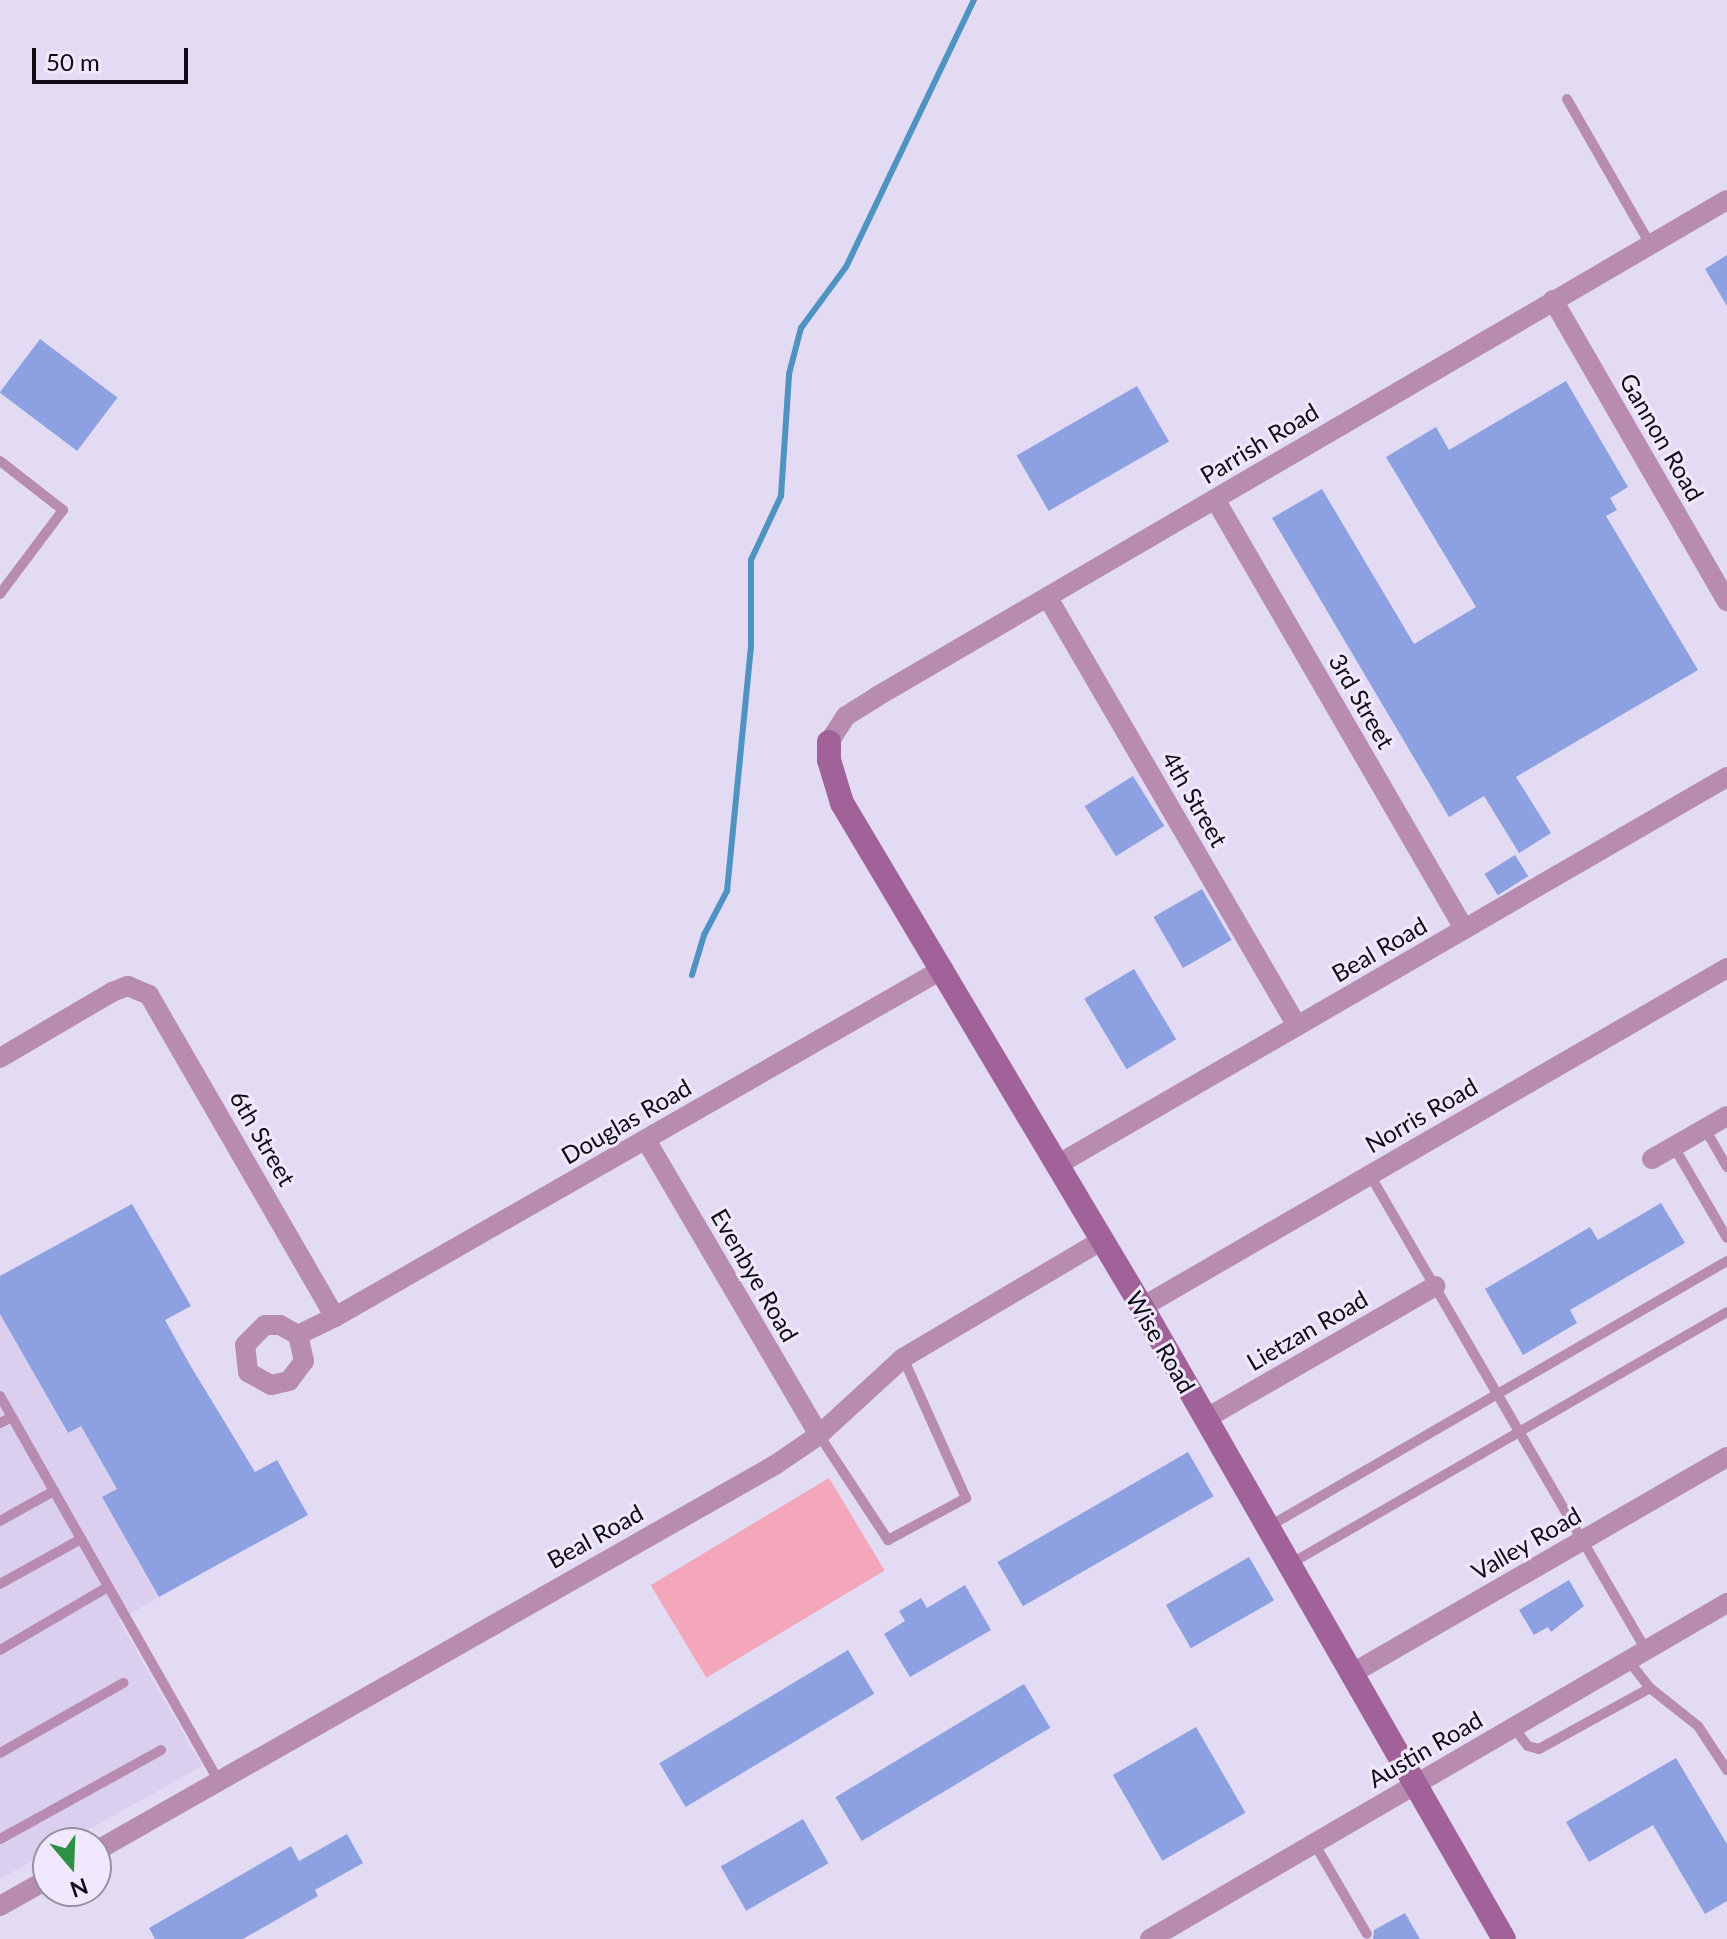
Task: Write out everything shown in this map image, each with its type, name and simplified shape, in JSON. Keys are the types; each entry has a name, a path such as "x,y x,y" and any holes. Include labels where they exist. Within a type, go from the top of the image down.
{"street":[{"name":"Parrish Road","path":"829,742 836,728 856,710 1727,200"},
{"name":"Gannon Road","path":"1553,300 1727,601"},
{"name":"3rd Street","path":"1215,499 1464,929"},
{"name":"4th Street","path":"1048,598 1297,1026"},
{"name":"Wise Road","path":"829,742 829,760 842,803 1142,1307 1504,1939"},
{"name":"Beal Road","path":"1057,1165 1727,777"},
{"name":"Norris Road","path":"1142,1307 1727,968"},
{"name":"Douglas Road","path":"298,1335 335,1317 943,969"},
{"name":"6th Street","path":"0,1058 112,992 128,986 141,989 157,1006 335,1317"},
{"path":"1652,1159 1727,1116"},
{"name":"Evenbye Road","path":"646,1140 819,1435"},
{"name":"Beal Road","path":"112,1842 775,1465 819,1435 903,1358 1101,1241"},
{"name":"Lietzan Road","path":"1205,1419 1435,1286"},
{"name":"Valley Road","path":"1351,1674 1727,1457"},
{"name":"Austin Road","path":"1150,1939 1727,1603"},
{"path":"0,1906 32,1888"}],"lane":[{"path":"1567,99 1650,244"},
{"path":"0,461 63,510 0,594"},
{"path":"1705,1129 1727,1167"},
{"path":"1674,1147 1727,1238"},
{"path":"1370,1175 1582,1540 1650,1688 1698,1726 1727,1770"},
{"path":"1268,1527 1727,1261"},
{"path":"1290,1564 1727,1312"},
{"path":"819,1435 888,1540 966,1498 903,1358"},
{"path":"0,1396 219,1781"},
{"path":"0,1423 12,1417"},
{"path":"0,1521 54,1491"},
{"path":"0,1584 81,1539"},
{"path":"0,1650 108,1587"},
{"path":"0,1753 123,1683"},
{"path":"1513,1727 1528,1746 1539,1749 1650,1688"},
{"path":"0,1839 161,1750"},
{"path":"1314,1843 1367,1934"}],"shaded area":[{"path":"0,1314 67,1433 81,1426 117,1489 102,1497 159,1597 119,1620 202,1766 93,1827 32,1827 32,1861 0,1879"},
{"path":"829,1478 885,1571 706,1678 651,1585"}],"building":[{"path":"1727,255 1727,306 1705,269"},
{"path":"40,339 117,397 77,451 0,393"},
{"path":"1566,381 1628,487 1610,498 1617,510 1606,516 1698,670 1516,777 1551,833 1519,853 1484,796 1449,817 1272,518 1322,489 1414,644 1476,607 1386,457 1436,427 1449,450"},
{"path":"1137,386 1169,441 1049,511 1017,456"},
{"path":"1133,776 1164,826 1116,856 1085,806"},
{"path":"1515,855 1528,876 1498,895 1484,874"},
{"path":"1202,889 1232,940 1183,968 1154,917"},
{"path":"1134,969 1176,1039 1127,1069 1084,999"},
{"path":"1661,1203 1685,1243 1570,1310 1577,1323 1523,1355 1485,1289 1590,1227 1598,1240"},
{"path":"132,1204 191,1306 165,1320 190,1365 255,1472 277,1460 308,1515 159,1597 102,1497 117,1489 81,1426 68,1433 0,1314 0,1276"},
{"path":"1188,1452 1214,1496 1023,1606 997,1562"},
{"path":"1249,1557 1274,1600 1191,1648 1166,1605"},
{"path":"1569,1580 1584,1606 1551,1632 1548,1627 1534,1635 1519,1610"},
{"path":"965,1585 991,1630 910,1677 884,1634 905,1621 899,1611 921,1598 927,1608"},
{"path":"848,1650 874,1694 686,1807 659,1763"},
{"path":"1024,1684 1050,1728 862,1841 835,1797"},
{"path":"1196,1727 1246,1813 1162,1861 1113,1775"},
{"path":"1676,1758 1727,1844 1727,1901 1705,1914 1653,1825 1589,1862 1566,1822"},
{"path":"803,1819 828,1863 746,1911 721,1866"},
{"path":"347,1834 363,1863 315,1890 318,1896 243,1939 155,1939 149,1928 291,1846 299,1861"},
{"path":"1405,1913 1420,1939 1373,1939 1374,1930"}],"waterway":[{"path":"692,975 704,935 727,891 751,646 751,560 781,496 789,374 801,328 846,267 974,0"}]}
